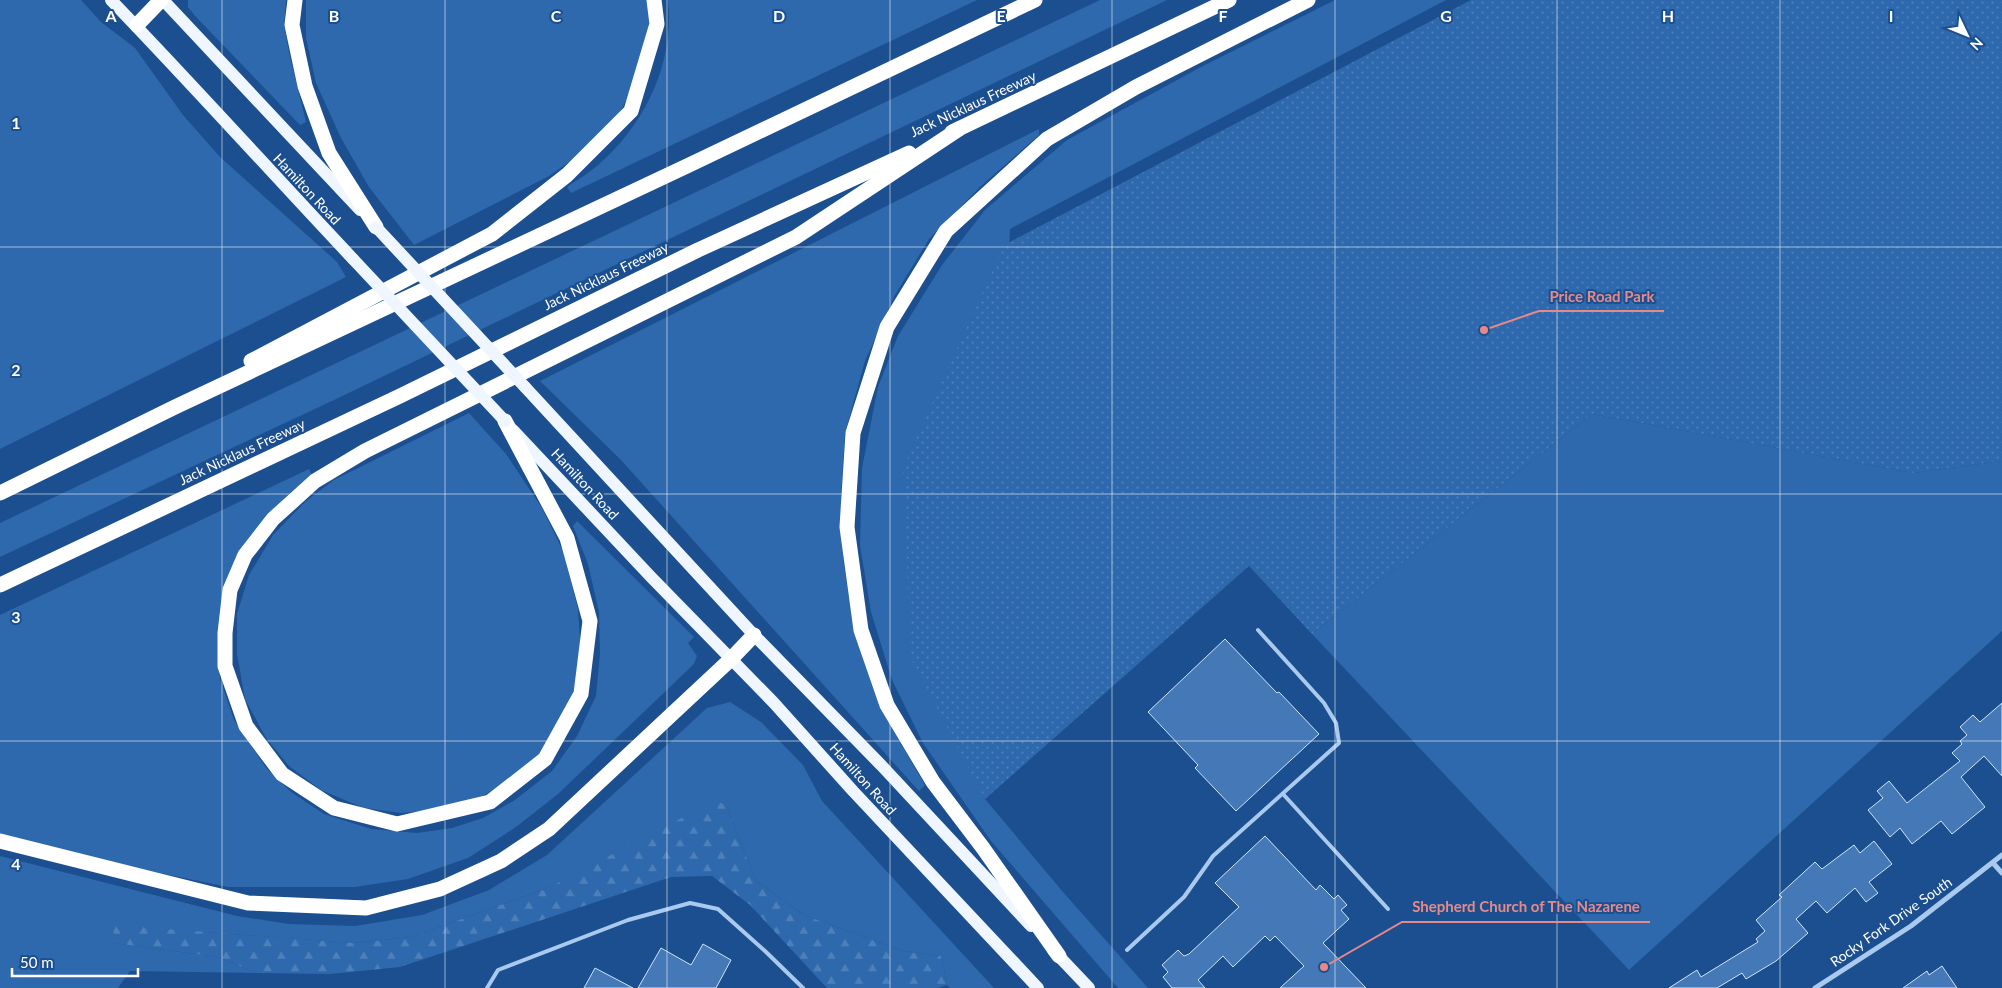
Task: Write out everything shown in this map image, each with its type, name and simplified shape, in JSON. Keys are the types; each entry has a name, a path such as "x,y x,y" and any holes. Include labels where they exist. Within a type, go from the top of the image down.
{"highway":[{"path":"137,25 162,0"},
{"path":"295,0 292,25 305,86 330,153 376,227"},
{"path":"25,481 492,234 567,175 631,111 657,24 654,0"},
{"path":"0,493 175,407 678,171 1035,0"},
{"name":"Jack Nicklaus Freeway","path":"0,585 400,396 698,250 959,129 1229,0"},
{"path":"1059,956 983,848 933,782 887,705 861,630 847,527 853,433 887,327 946,230 1047,139 1136,86 1308,0"},
{"path":"504,421 567,538 570,547 590,621 581,694 546,759 490,802 397,824 334,808 282,774 246,726 225,666 224,634 230,590 244,554 273,519 315,481 365,451 796,237 959,129"},
{"path":"0,841 248,903 366,908 440,889 501,861 549,829 731,659 754,635"}],"main road":[{"name":"Hamilton Road","path":"111,0 137,25 504,421 774,703 859,798 1038,988"},
{"name":"Hamilton Road","path":"162,0 376,227 754,635 881,765 1089,988"}],"street":[{"name":"Rocky Fork Drive South","path":"1815,988 1911,926 2002,855"},
{"path":"1993,863 2002,873"}],"lane":[{"path":"1127,950 1184,897 1213,856 1339,742 1336,723 1324,703 1258,630"},
{"path":"1283,794 1388,909"},
{"path":"487,988 498,970 628,920 690,903 718,909 803,988"}],"green space":[{"path":"0,0 81,0 101,22 135,48 183,115 220,157 337,262 346,277 0,449"},
{"path":"188,0 286,0 284,26 306,122 300,125 196,17 188,7"},
{"path":"306,0 648,0 650,15 647,43 636,81 619,114 575,158 549,176 414,245 369,187 341,138 316,83 306,38"},
{"path":"668,0 977,0 571,193 567,187 587,174 615,149 643,112 661,69 667,46"},
{"path":"1100,0 1167,0 334,400 0,557 0,523"},
{"path":"1335,0 1446,0 1010,229 985,799 1063,892 1148,988 1118,988 991,841 923,743 892,680 871,612 860,545 862,468 878,387 898,336 942,265 985,210 1067,140 1201,67"},
{"path":"1471,0 2002,0 2002,461 1913,473 1592,414 1312,634 1249,566 985,799 911,659 903,468 1004,245"},
{"path":"1039,129 1039,135 980,187 929,239 895,295 865,361 845,433 841,495 843,558 853,625 894,732 925,785 919,791 621,460 540,381"},
{"path":"469,413 506,454 542,508 563,551 578,609 581,656 574,695 539,755 515,776 485,795 445,809 401,813 364,808 321,790 289,766 266,738 245,699 237,654 237,614 249,575 273,535 306,501 334,480"},
{"path":"1592,414 1913,473 2002,461 2002,631 1629,970 1312,634"},
{"path":"309,469 312,475 271,511 248,539 218,649 220,679 234,720 266,768 291,792 324,814 371,829 417,833 452,828 483,818 515,800 552,771 577,736 596,696 600,654 599,612 588,564 573,526 577,521 694,637 688,643 697,656 694,664 558,794 516,827 468,858 408,879 355,887 228,887 150,871 0,834 0,615"},
{"path":"730,702 761,722 803,765 822,801 994,988 950,988 947,985 941,956 903,951 804,915 756,881 726,806 550,887 412,937 354,943 204,932 114,943 218,957 256,973 130,971 118,988 0,988 0,856 237,916 289,924 355,926 422,915 489,890 547,855 707,708"},
{"path":"716,800 726,806 756,881 804,915 903,951 941,956 947,985 938,988 827,988 750,905 712,876 671,877 400,967 330,974 256,973 218,957 113,943 114,925 354,943 412,937 550,887"}],"building":[{"path":"1225,639 1319,734 1236,811 1195,768 1198,765 1148,712"},
{"path":"2002,703 2002,776 1984,756 1961,777 1985,807 1952,834 1941,821 1912,844 1900,828 1890,837 1868,810 1883,798 1877,791 1889,781 1907,803 1960,761 1952,753 1962,744 1960,741 1967,735 1960,727 1973,715 1980,722"},
{"path":"1265,836 1316,890 1320,885 1334,899 1338,895 1347,905 1341,910 1349,919 1323,943 1366,988 1280,988 1304,966 1275,936 1270,941 1265,936 1233,967 1223,956 1198,980 1205,988 1172,988 1163,977 1168,972 1162,965 1178,950 1184,956 1189,954 1239,907 1215,883"},
{"path":"1874,841 1892,864 1869,882 1878,893 1866,902 1855,888 1827,913 1816,901 1796,919 1808,933 1776,961 1746,979 1742,973 1717,988 1669,988 1697,970 1701,977 1758,942 1756,939 1765,931 1756,920 1782,897 1779,895 1815,862 1822,869 1854,845 1860,853"},
{"path":"703,944 731,960 716,988 638,988 661,948 691,965"},
{"path":"1942,966 1957,988 1903,988 1927,971 1929,975"},
{"path":"595,968 633,988 584,988"}],"place":[{"name":"Price Road Park","path":"1484,330"},
{"name":"Shepherd Church of The Nazarene","path":"1324,967"}]}
